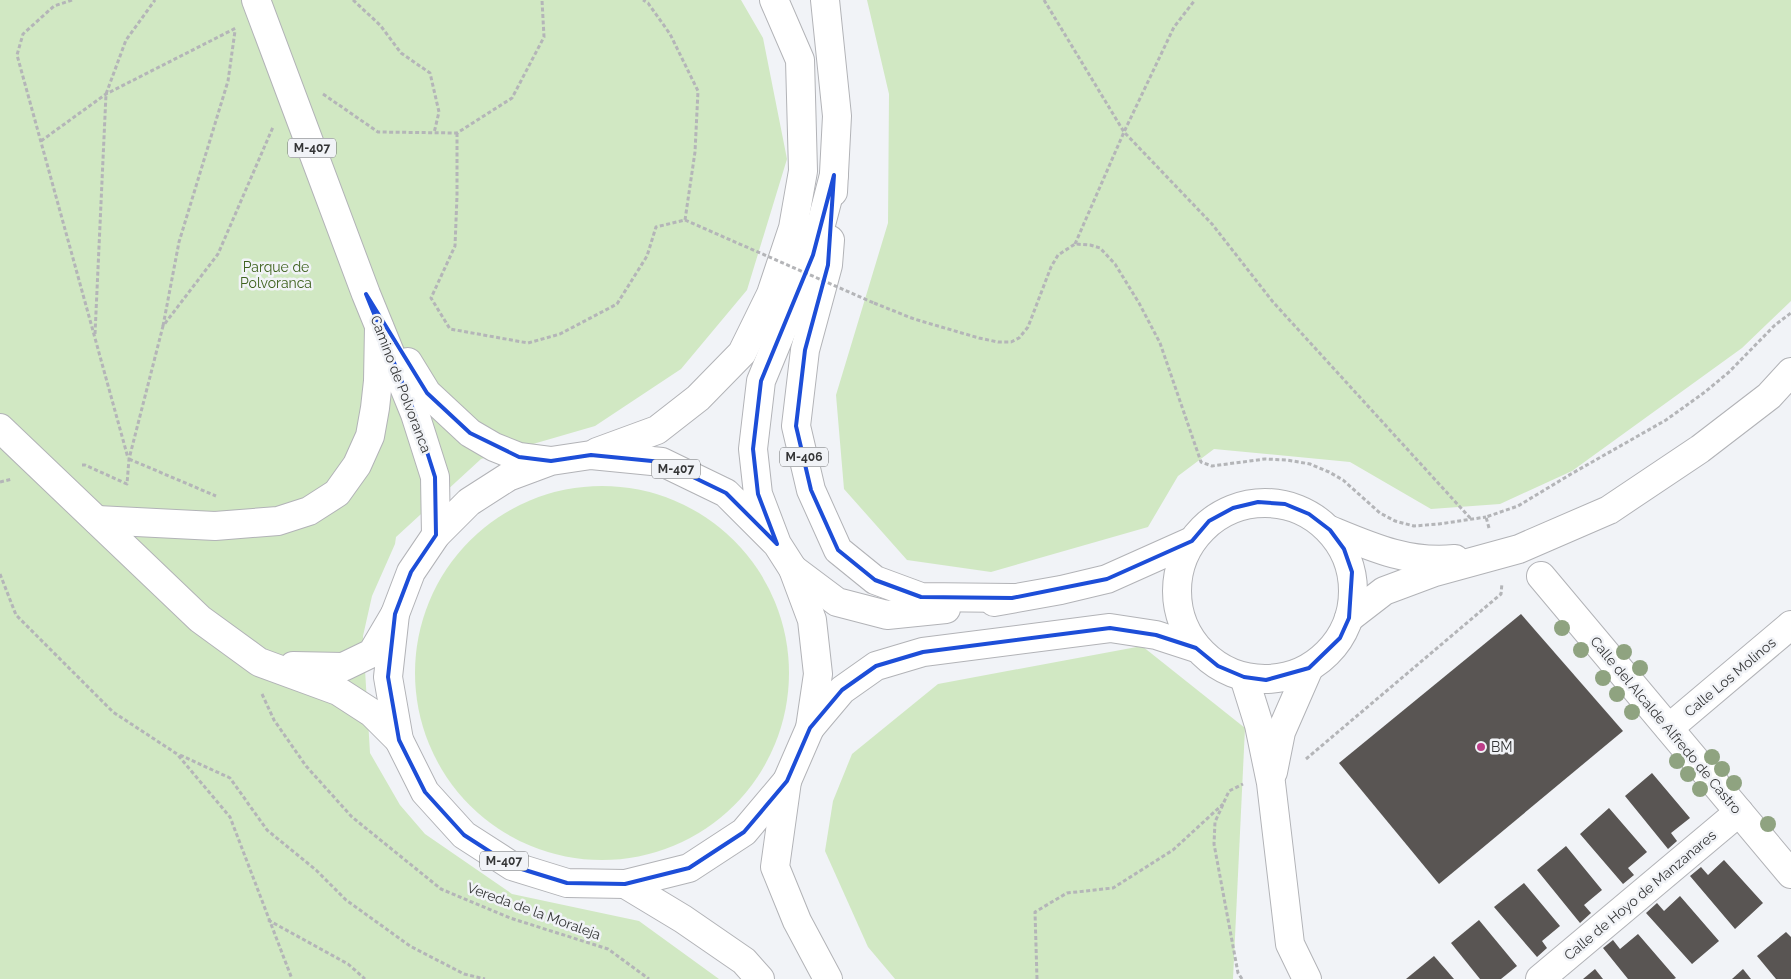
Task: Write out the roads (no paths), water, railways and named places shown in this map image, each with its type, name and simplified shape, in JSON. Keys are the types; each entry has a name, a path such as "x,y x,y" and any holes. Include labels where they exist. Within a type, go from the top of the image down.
{"main road":[{"path":"591,455 657,430 698,398 742,352 771,294 793,228 803,171 800,60 774,0"},
{"name":"M-406","path":"825,0 837,116 828,265 806,350 796,426 811,490 838,550 875,580 922,597 1012,598"},
{"name":"Camino de Polvoranca","path":"256,1 366,294 415,414 435,477 436,535"},
{"name":"M-406","path":"777,544 758,494 753,449 761,381 813,255 834,175"},
{"name":"Camino de Polvoranca","path":"366,294 427,393 448,414 470,433 494,447 520,457 551,461"},
{"path":"97,520 215,526 278,521 309,511 337,493 357,465 370,436 377,390 379,327"},
{"path":"1349,618 1384,591 1435,572 1519,549 1609,510 1700,450 1769,396 1791,372"},
{"path":"0,428 200,619 255,659 338,691 372,713 399,740"},
{"name":"M-407","path":"787,781 744,832 689,868 625,884 567,883 512,866 464,835 424,792 399,740 388,678 395,614 411,572 436,535 469,502 508,477 551,461 591,455 662,462 726,493 777,544 793,569 812,620 818,674 810,728 787,781 775,867 798,921 828,979"},
{"path":"1196,648 1182,623 1176,595 1179,566 1192,541 1209,521 1233,508 1258,502 1285,504 1309,514 1330,530 1384,552 1436,561 1496,555"},
{"path":"810,728 842,690 876,666 922,652 1110,628 1156,635 1196,648 1218,666 1244,677 1266,680 1288,676 1309,668 1326,655 1340,638 1349,618 1354,595 1352,572 1344,550 1330,530"},
{"path":"793,569 837,602 887,615 960,608 1060,590 1107,579 1192,541"},
{"name":"Calle del Alcalde Alfredo de Castro","path":"1541,576 1791,874"},
{"path":"255,659 294,666 343,668 372,653 395,614"},
{"name":"Calle Los Molinos","path":"1669,728 1791,625"},
{"path":"1271,783 1281,732 1309,668"},
{"path":"1244,677 1258,725 1271,783 1290,944 1307,979"},
{"name":"Calle de Hoyo de Manzanares","path":"1540,979 1739,812"},
{"path":"625,884 683,919 744,961 760,979"}],"place":[{"name":"BM","path":"1481,747"}],"park label":[{"name":"Parque de Polvoranca","path":"276,276"}]}
